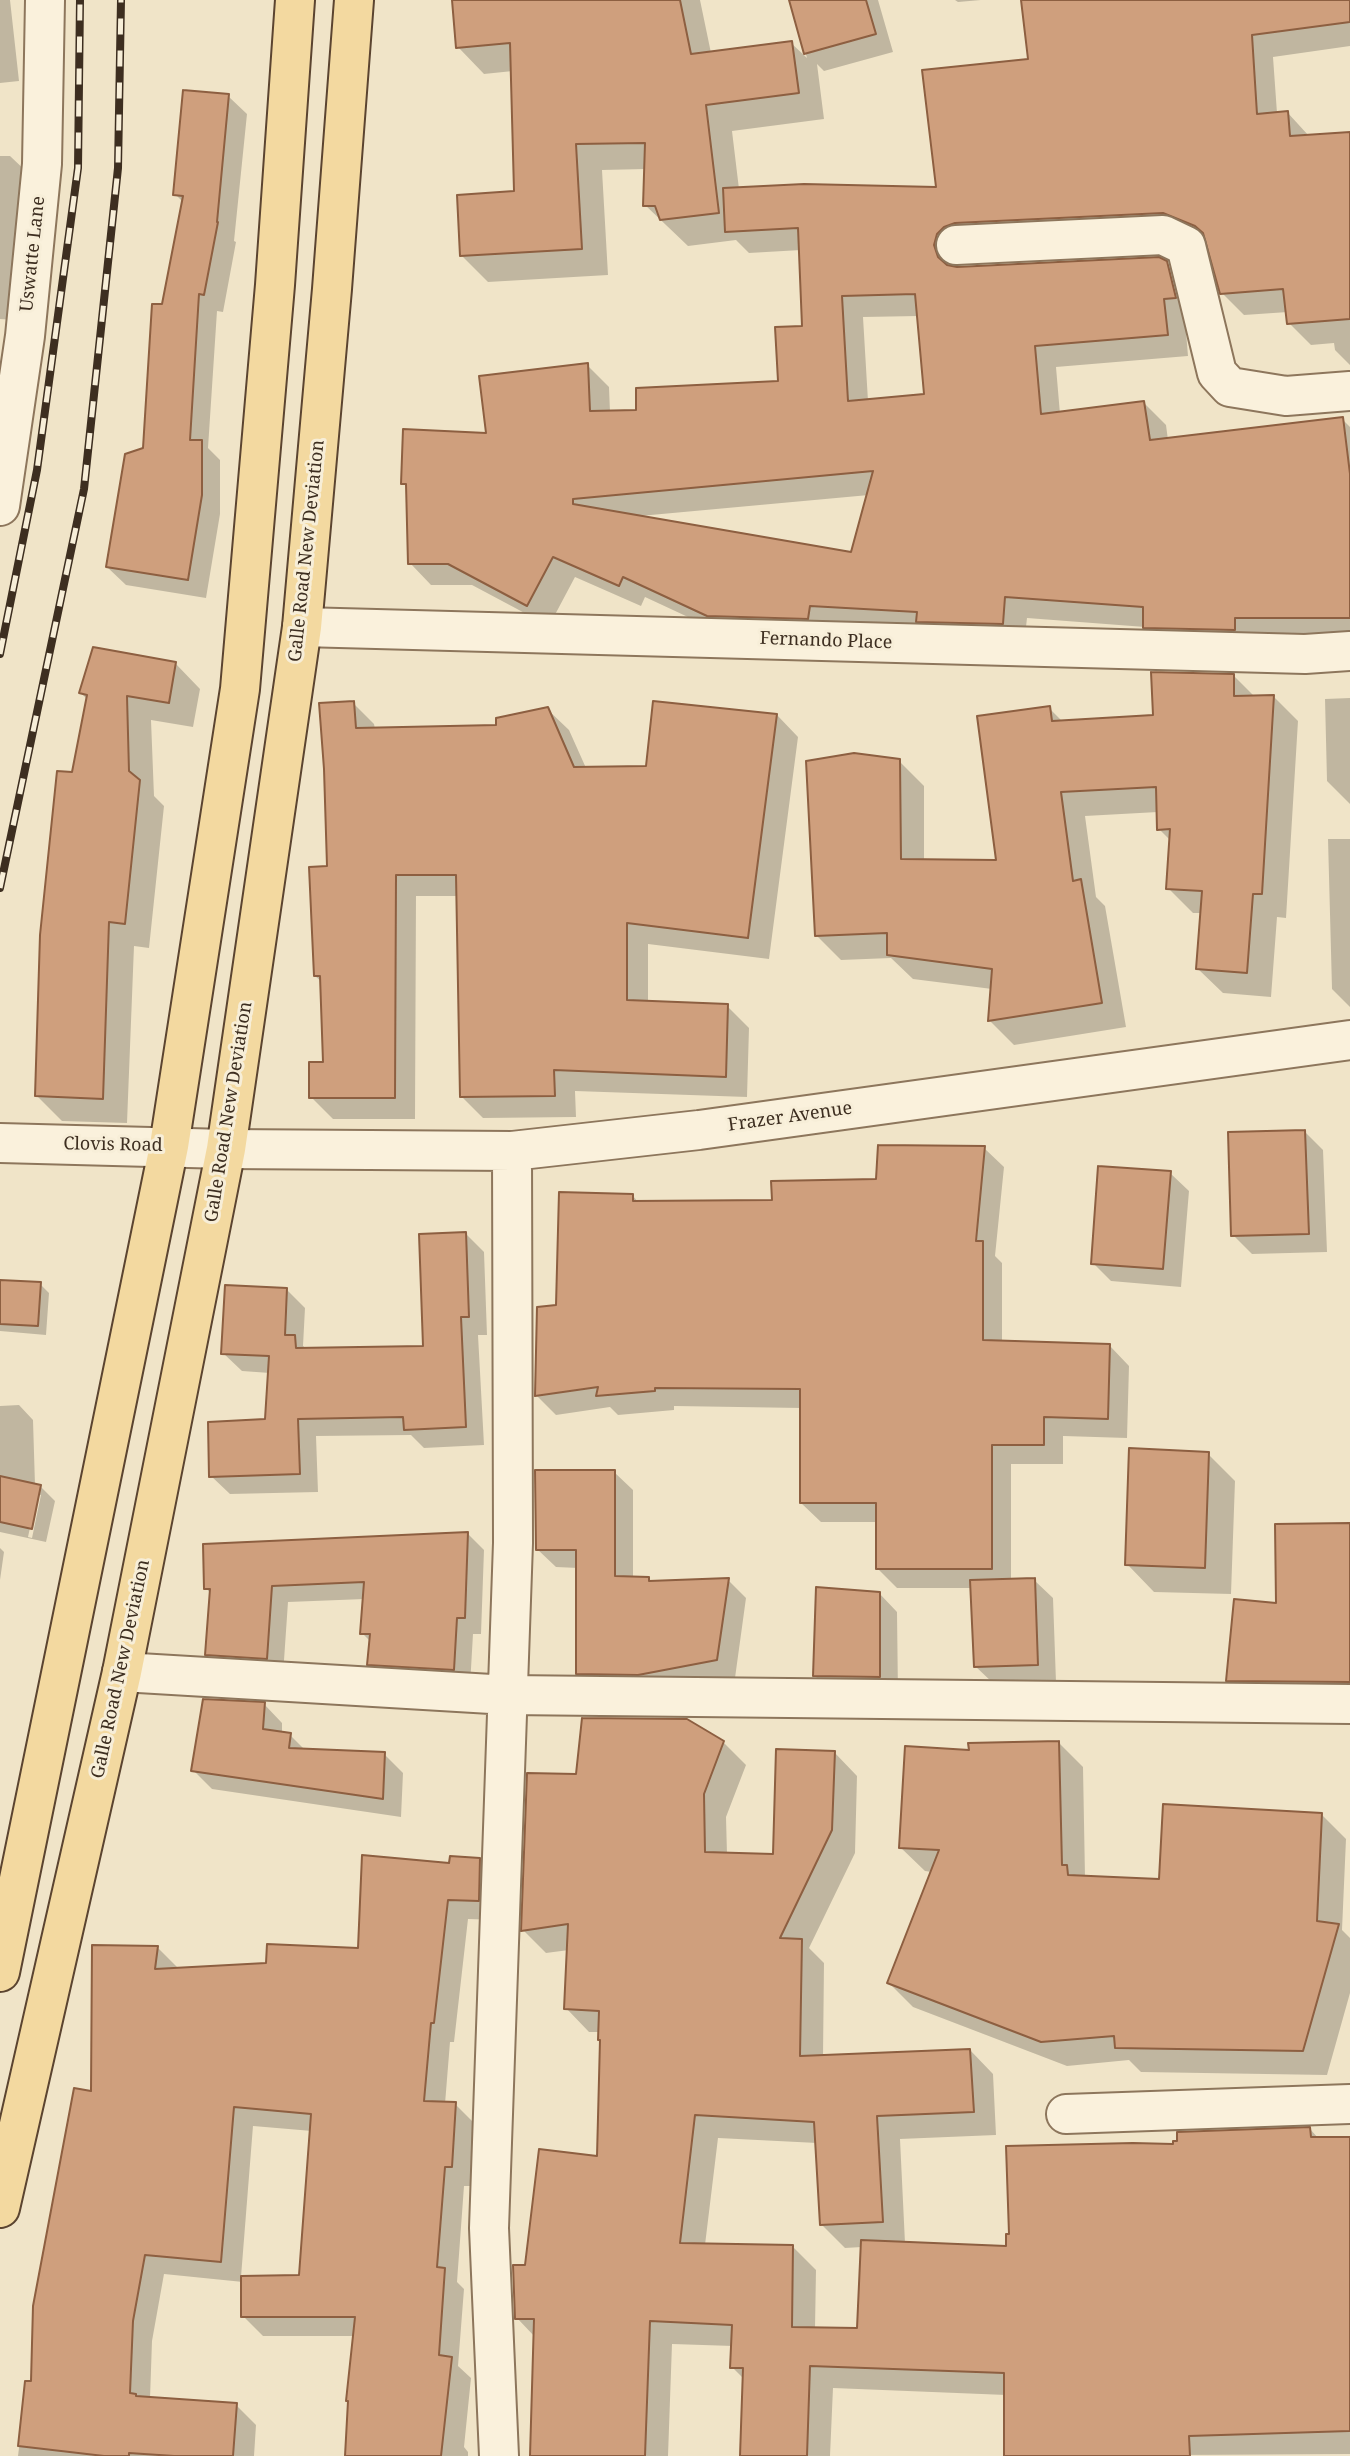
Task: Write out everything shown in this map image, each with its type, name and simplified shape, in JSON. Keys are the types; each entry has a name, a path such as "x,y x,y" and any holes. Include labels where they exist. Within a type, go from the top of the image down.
{"main road":[{"path":"0,1972 169,1146 240,689 275,285 295,0"},
{"name":"Galle Road New Deviation","path":"0,2208 122,1672 226,1149 302,627 354,0"}],"street":[{"name":"Uswatte Lane","path":"0,506 12,337 42,164 45,0"},
{"path":"956,245 1163,235 1186,246 1217,373 1230,387 1286,396 1350,391"},
{"name":"Fernando Place","path":"302,627 1305,654 1350,651"},
{"name":"Frazer Avenue","path":"226,1149 512,1151 699,1130 1350,1040"},
{"name":"Clovis Road","path":"0,1143 226,1149"},
{"path":"499,2456 489,2228 513,1543 512,1151"},
{"path":"122,1672 508,1695 1350,1704"},
{"path":"1066,2114 1350,2104"}],"building":[{"path":"452,0 680,0 691,54 792,41 799,93 706,105 719,213 660,220 655,206 643,206 645,143 576,144 582,249 460,256 457,195 514,191 510,43 456,48"},
{"path":"789,0 866,0 876,34 804,54"},
{"path":"1021,0 1350,0 1350,22 1252,35 1257,114 1288,111 1290,136 1350,132 1350,319 1287,324 1283,289 1220,294 1203,233 1195,226 1163,213 955,223 944,227 937,234 934,245 938,257 947,265 957,267 1159,257 1167,261 1176,298 1164,299 1168,335 1035,346 1041,414 1144,401 1150,440 1343,417 1350,474 1350,618 1235,618 1235,630 1143,628 1143,607 1005,597 1003,624 916,622 917,612 810,606 808,619 707,616 623,577 619,586 553,557 527,606 448,564 408,564 406,484 401,484 403,429 486,433 479,376 588,363 590,411 636,410 636,388 778,381 775,327 802,326 798,228 725,232 723,188 804,184 936,187 922,70 1028,59","holes":["915,294 924,394 848,401 842,296","873,471 851,552 573,504 573,499"]},
{"path":"183,90 229,94 218,222 204,295 199,294 190,440 202,440 202,495 188,580 106,567 125,454 143,448 152,304 162,304 183,196 173,195"},
{"path":"93,647 176,662 169,703 127,696 129,771 140,780 125,924 109,922 103,1099 35,1096 40,935 57,771 72,772 87,695 79,693"},
{"path":"1151,672 1234,674 1234,696 1274,695 1262,894 1253,894 1247,973 1196,969 1202,891 1166,889 1170,829 1157,830 1156,787 1061,792 1073,881 1081,879 1102,1003 988,1021 992,969 887,955 887,933 815,936 806,761 854,753 900,759 901,859 996,860 977,716 1050,706 1052,721 1153,715"},
{"path":"354,701 356,728 496,725 496,718 548,707 574,767 646,766 653,701 777,714 748,938 627,923 627,1000 728,1004 726,1077 554,1070 555,1096 460,1097 456,875 396,875 395,1098 309,1098 309,1062 323,1062 320,976 314,976 309,867 327,866 319,703"},
{"path":"1305,1130 1309,1234 1231,1236 1228,1132"},
{"path":"878,1145 985,1146 976,1241 983,1241 983,1340 1110,1344 1108,1419 1044,1417 1044,1445 992,1445 992,1569 876,1569 876,1503 800,1503 800,1389 655,1388 655,1391 596,1396 598,1387 535,1396 537,1307 556,1305 559,1192 633,1194 633,1201 772,1200 771,1181 876,1179"},
{"path":"1098,1166 1171,1171 1163,1269 1091,1264"},
{"path":"466,1232 469,1317 461,1317 466,1427 404,1430 403,1417 298,1419 300,1474 209,1477 208,1422 265,1419 269,1356 221,1354 225,1285 287,1288 285,1335 295,1335 296,1348 423,1346 419,1234"},
{"path":"0,1280 41,1282 38,1326 0,1324"},
{"path":"1129,1448 1209,1452 1205,1568 1125,1565"},
{"path":"535,1470 615,1470 615,1576 649,1577 649,1581 729,1578 717,1660 638,1675 576,1674 576,1550 536,1550"},
{"path":"0,1476 41,1485 32,1529 0,1522"},
{"path":"1350,1523 1350,1682 1226,1681 1234,1599 1276,1603 1275,1524"},
{"path":"468,1532 465,1618 457,1618 454,1670 367,1665 370,1634 360,1634 364,1582 272,1586 267,1659 205,1655 210,1589 204,1589 203,1544"},
{"path":"1035,1578 1038,1665 974,1667 970,1580"},
{"path":"816,1587 880,1592 880,1677 813,1676"},
{"path":"203,1699 265,1702 263,1729 291,1733 289,1748 385,1752 383,1799 191,1771"},
{"path":"582,1718 687,1719 724,1741 704,1794 705,1852 773,1854 776,1749 835,1751 832,1830 780,1938 802,1939 800,2056 970,2049 974,2112 877,2116 883,2222 820,2225 814,2122 695,2115 680,2243 793,2245 792,2327 857,2328 861,2240 1006,2246 1006,2234 1009,2234 1006,2146 1173,2144 1173,2141 1177,2141 1177,2132 1310,2127 1311,2137 1350,2137 1350,2431 1189,2436 1190,2456 1004,2456 1004,2373 810,2366 807,2456 740,2456 743,2368 730,2368 732,2325 650,2321 645,2456 530,2456 534,2319 515,2319 513,2265 525,2265 539,2149 597,2156 600,2040 599,2011 564,2009 568,1924 521,1931 527,1773 576,1774"},
{"path":"1059,1741 1062,1865 1067,1865 1068,1875 1159,1879 1163,1804 1322,1813 1317,1921 1339,1924 1303,2051 1115,2048 1114,2036 1041,2042 887,1983 939,1850 899,1848 905,1746 969,1750 968,1743"},
{"path":"362,1855 449,1863 450,1856 480,1858 479,1901 448,1900 434,2023 431,2023 424,2101 456,2102 452,2167 445,2167 437,2267 445,2268 439,2355 452,2357 441,2456 345,2456 346,2401 355,2317 241,2317 241,2276 299,2275 311,2114 234,2107 221,2262 145,2255 133,2321 130,2393 136,2396 237,2403 233,2456 129,2453 129,2456 104,2456 18,2446 25,2381 31,2381 33,2306 74,2088 91,2091 92,1945 158,1946 155,1969 266,1963 267,1944 358,1948"}],"railway":[{"path":"0,654 37,470 78,168 80,0"},
{"path":"0,888 84,489 118,168 121,0"}]}
